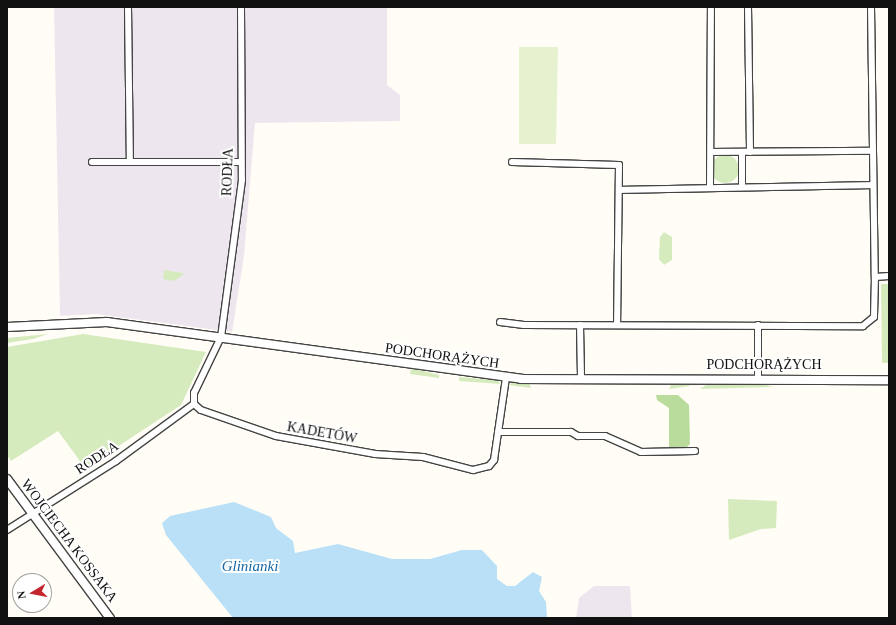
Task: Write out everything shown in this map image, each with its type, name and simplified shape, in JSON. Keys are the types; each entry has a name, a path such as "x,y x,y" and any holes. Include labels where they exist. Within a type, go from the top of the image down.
{"street":[{"path":"128,7 130,162"},
{"name":"RODŁA","path":"221,336 241,162 241,7"},
{"path":"710,187 712,7"},
{"path":"748,7 750,152"},
{"path":"500,322 580,325 866,325 874,317 875,277 871,7"},
{"path":"711,152 873,151"},
{"path":"742,152 742,187"},
{"path":"92,162 241,162"},
{"path":"512,162 619,165 617,324"},
{"path":"619,190 710,187 873,185"},
{"path":"875,277 889,276"},
{"name":"PODCHORĄŻYCH","path":"7,327 96,321 221,336 506,378 877,378 889,376"},
{"path":"580,325 581,379"},
{"path":"758,325 758,378"},
{"path":"194,404 194,393 221,336"},
{"name":"KADETÓW","path":"194,404 201,410 276,436 375,454 423,457 467,470 492,463 506,378"},
{"name":"PODCHORĄŻYCH","path":"877,378 889,380"},
{"name":"RODŁA","path":"7,530 116,461 194,404"},
{"path":"498,432 571,432 578,436 605,436 641,452 695,451"},
{"name":"WOJCIECHA KOSSAKA","path":"7,480 110,618"}],"shaded area":[{"path":"54,7 387,7 387,85 400,95 400,121 255,123 244,256 232,332 96,314 60,316"},
{"path":"594,586 630,586 632,618 576,618 579,598"}],"green space":[{"path":"519,47 558,47 556,144 519,144"},
{"path":"725,155 735,159 739,169 735,179 725,183 715,179 711,169 715,159"},
{"path":"664,232 672,237 672,260 664,265 659,259 660,237"},
{"path":"164,270 183,273 183,275 174,281 163,279"},
{"path":"881,284 889,284 889,363 882,363"},
{"path":"48,334 33,339 7,343 7,338"},
{"path":"83,334 206,352 181,405 85,468 58,431 11,461 7,455 7,347"},
{"path":"411,368 439,375 439,378 410,374"},
{"path":"459,377 497,380 501,384 459,381"},
{"path":"513,382 529,382 531,388 509,385"},
{"path":"672,383 686,383 690,386 669,389"},
{"path":"706,385 766,385 773,387 700,389"},
{"path":"656,395 678,395 689,405 690,444 686,448 669,448 669,408 657,400"},
{"path":"728,499 777,501 776,528 761,529 729,540"}],"water":[{"name":"Glinianki","path":"234,502 271,517 276,528 293,541 295,553 338,544 392,559 430,559 462,550 482,550 497,566 497,579 507,586 515,586 533,572 542,577 539,591 546,602 547,618 233,618 166,535 162,523 170,516"}]}
